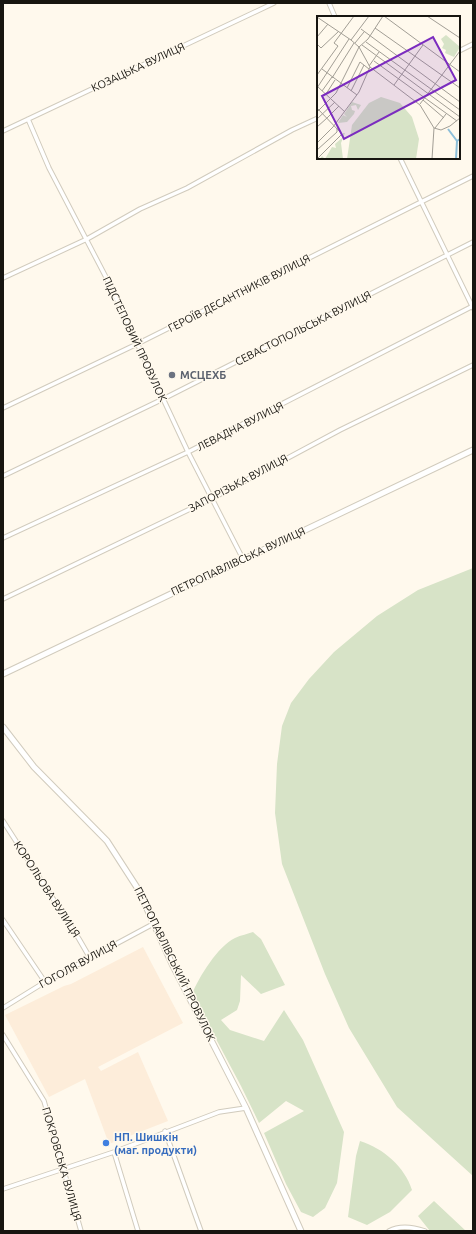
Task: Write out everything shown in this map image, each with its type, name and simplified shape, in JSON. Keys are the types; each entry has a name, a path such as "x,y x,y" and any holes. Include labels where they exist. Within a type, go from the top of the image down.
{"street":[{"name":"КОЗАЦЬКА ВУЛИЦЯ","path":"3,131 274,3"},
{"path":"329,3 335,16"},
{"path":"460,50 473,44"},
{"path":"3,278 87,238 140,209 187,188 292,130 317,118"},
{"name":"ПІДСТЕПОВИЙ ПРОВУЛОК","path":"28,119 50,168 87,238 188,452 213,498 243,559"},
{"path":"400,159 473,307"},
{"name":"ГЕРОЇВ ДЕСАНТНИКІВ ВУЛИЦЯ","path":"3,408 137,344 473,176"},
{"name":"СЕВАСТОПОЛЬСЬКА ВУЛИЦЯ","path":"3,476 163,400 473,242"},
{"name":"ЛЕВАДНА ВУЛИЦЯ","path":"3,538 188,452 473,307"},
{"name":"ЗАПОРІЗЬКА ВУЛИЦЯ","path":"3,599 213,498 320,441 473,365"},
{"name":"ПЕТРОПАВЛІВСЬКА ВУЛИЦЯ","path":"3,674 473,450"},
{"name":"ПЕТРОПАВЛІВСЬКИЙ ПРОВУЛОК","path":"3,727 34,767 107,841 138,888 173,966 246,1108 301,1231"},
{"name":"КОРОЛЬОВА ВУЛИЦЯ","path":"3,821 90,958"},
{"path":"3,920 45,982"},
{"name":"ГОГОЛЯ ВУЛИЦЯ","path":"3,1008 45,982 155,923"},
{"name":"ПОКРОВСЬКА ВУЛИЦЯ","path":"3,1036 44,1102 81,1231"},
{"path":"3,1184 4,1189 114,1152 165,1131 219,1112 246,1108"},
{"path":"165,1131 201,1231"},
{"path":"114,1152 138,1231"},
{"path":"389,1231 396,1227 409,1227 425,1231"}],"shaded area":[{"path":"143,947 183,1023 98,1067 101,1071 138,1052 168,1121 109,1144 85,1079 49,1097 5,1015 71,984"}],"green space":[{"path":"473,568 473,1176 397,1107 349,1028 325,974 282,864 275,813 277,764 282,726 291,703 309,679 334,652 377,616 418,590"},
{"path":"253,932 261,939 285,985 261,994 241,975 240,1001 237,1010 221,1020 230,1030 264,1041 284,1010 303,1040 344,1132 337,1183 325,1208 313,1217 301,1212 286,1184 264,1133 304,1111 286,1101 259,1123 192,994 204,971 222,948 235,938"},
{"path":"360,1141 377,1148 399,1166 412,1190 390,1212 367,1225 348,1217 356,1156"},
{"path":"434,1201 466,1231 430,1231 418,1216"}],"place":[{"name":"МСЦЕХБ","path":"172,375"},
{"name":"НП. Шишкін (маг. продукти)","path":"106,1143"}]}
